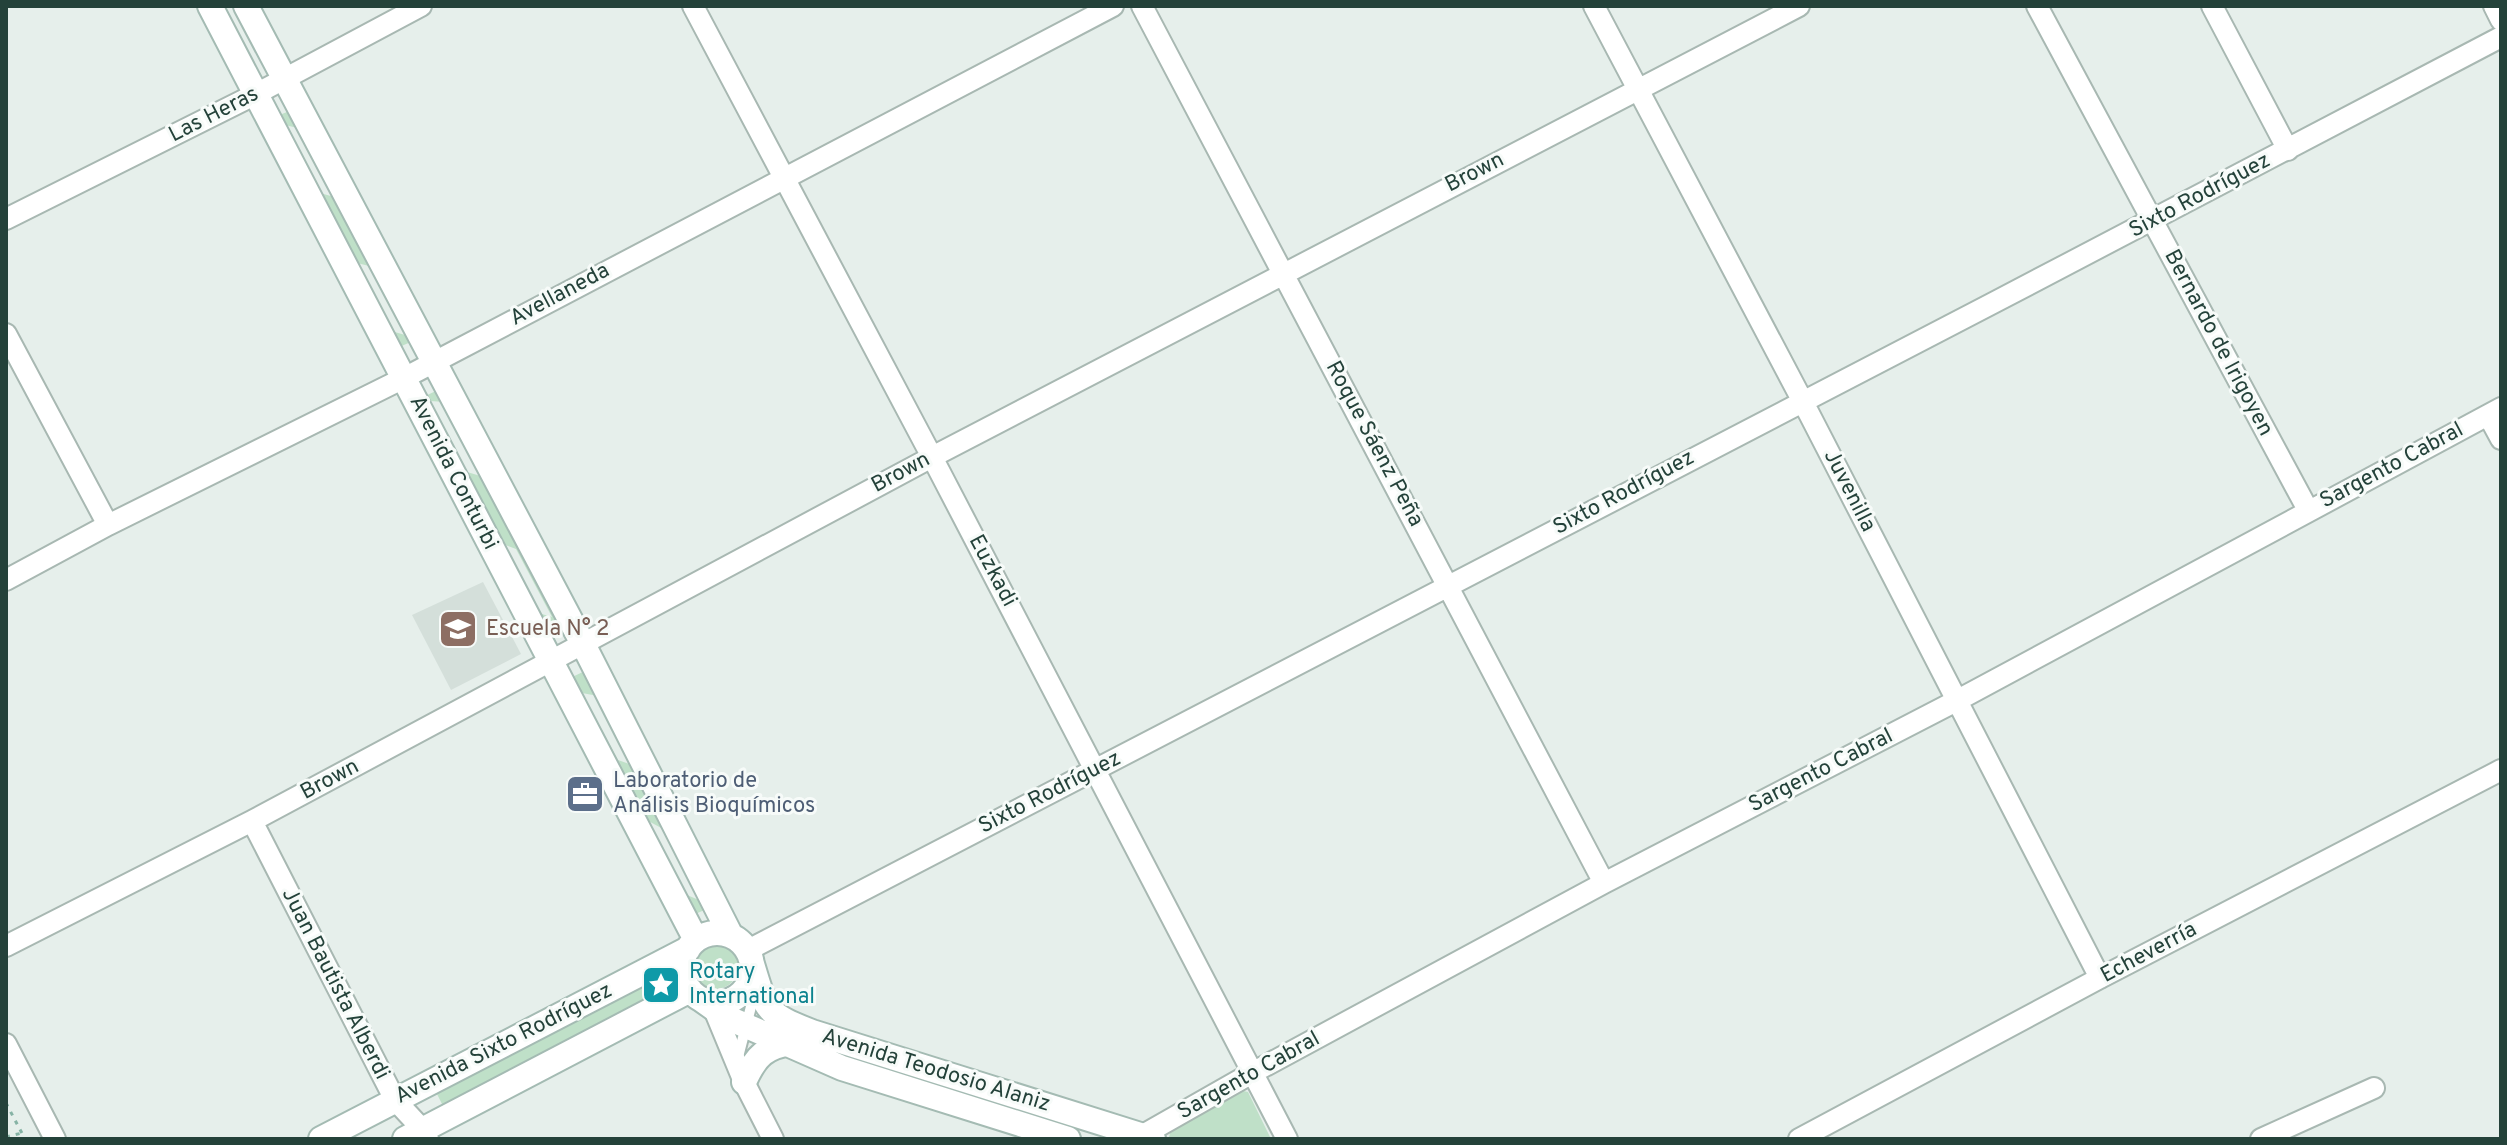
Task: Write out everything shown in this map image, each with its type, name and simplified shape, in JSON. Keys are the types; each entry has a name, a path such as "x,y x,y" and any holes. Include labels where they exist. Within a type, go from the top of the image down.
{"main road":[{"name":"Avenida Conturbi","path":"210,6 551,661 692,944"},
{"name":"Avenida Conturbi","path":"246,6 747,958"},
{"path":"702,999 683,975 684,957 692,944 713,933 747,958"},
{"name":"Avenida Sixto Rodríguez","path":"321,1139 692,944"},
{"name":"Avenida Sixto Rodríguez","path":"419,1136 702,999 723,1002 742,993 748,984 747,958"},
{"name":"Avenida Teodosio Alaniz","path":"747,958 770,1010 779,1019 1143,1138"},
{"name":"Avenida Teodosio Alaniz","path":"702,999 746,1026 842,1068 1068,1139"},
{"path":"740,1073 765,1050 824,1036"},
{"path":"915,1091 923,1067"}],"street":[{"name":"Las Heras","path":"6,219 256,94 421,6"},
{"name":"Euzkadi","path":"693,6 1287,1139"},
{"name":"Avellaneda","path":"6,580 108,525 404,378 1113,6"},
{"name":"Roque Sáenz Peña","path":"1142,6 1604,883"},
{"name":"Juvenilla","path":"1594,6 1802,400 2100,978"},
{"name":"Brown","path":"6,946 252,821 932,457 1799,6"},
{"name":"Bernardo de Irigoyen","path":"2037,6 2308,510"},
{"path":"2212,6 2288,150"},
{"path":"2494,6 2501,20"},
{"name":"Sixto Rodríguez","path":"747,958 1095,770 1802,400 2153,222 2501,37"},
{"path":"6,334 108,525"},
{"path":"2495,412 2501,439"},
{"name":"Sargento Cabral","path":"1143,1138 1252,1073 1604,883 1958,700 2495,412"},
{"name":"Echeverría","path":"1799,1139 2100,978 2501,770"},
{"name":"Juan Bautista Alberdi","path":"252,821 395,1100 419,1136"},
{"path":"702,999 773,1139"},
{"path":"6,1044 55,1139"},
{"path":"2261,1139 2374,1088"}],"lane":[{"path":"740,1073 746,1026 747,958"}],"path":[{"path":"6,1103 25,1139"},
{"path":"6,1137 22,1133"}],"shaded area":[{"path":"483,582 521,654 451,690 412,615"}],"green space":[{"path":"292,110 302,129 285,125 320,193 338,198 413,341 397,348 388,330 405,335 369,266 353,262 277,116"},
{"path":"438,390 445,402 430,401 467,472 484,477 560,623 545,631 535,612 552,617 516,549 500,543 423,397"},
{"path":"585,671 598,696 582,693 618,760 635,766 709,908 693,915 682,893 699,900 663,829 643,818 570,678"},
{"path":"716,945 731,952 738,967 731,982 716,989 701,982 694,967 701,952"},
{"path":"668,969 677,987 443,1106 434,1088"},
{"path":"1239,1090 1248,1092 1271,1139 1169,1137 1172,1125"}],"place":[{"name":"Escuela N° 2","path":"458,629"},
{"name":"Laboratorio de Análisis Bioquímicos","path":"585,794"},
{"name":"Rotary International","path":"661,985"}]}
